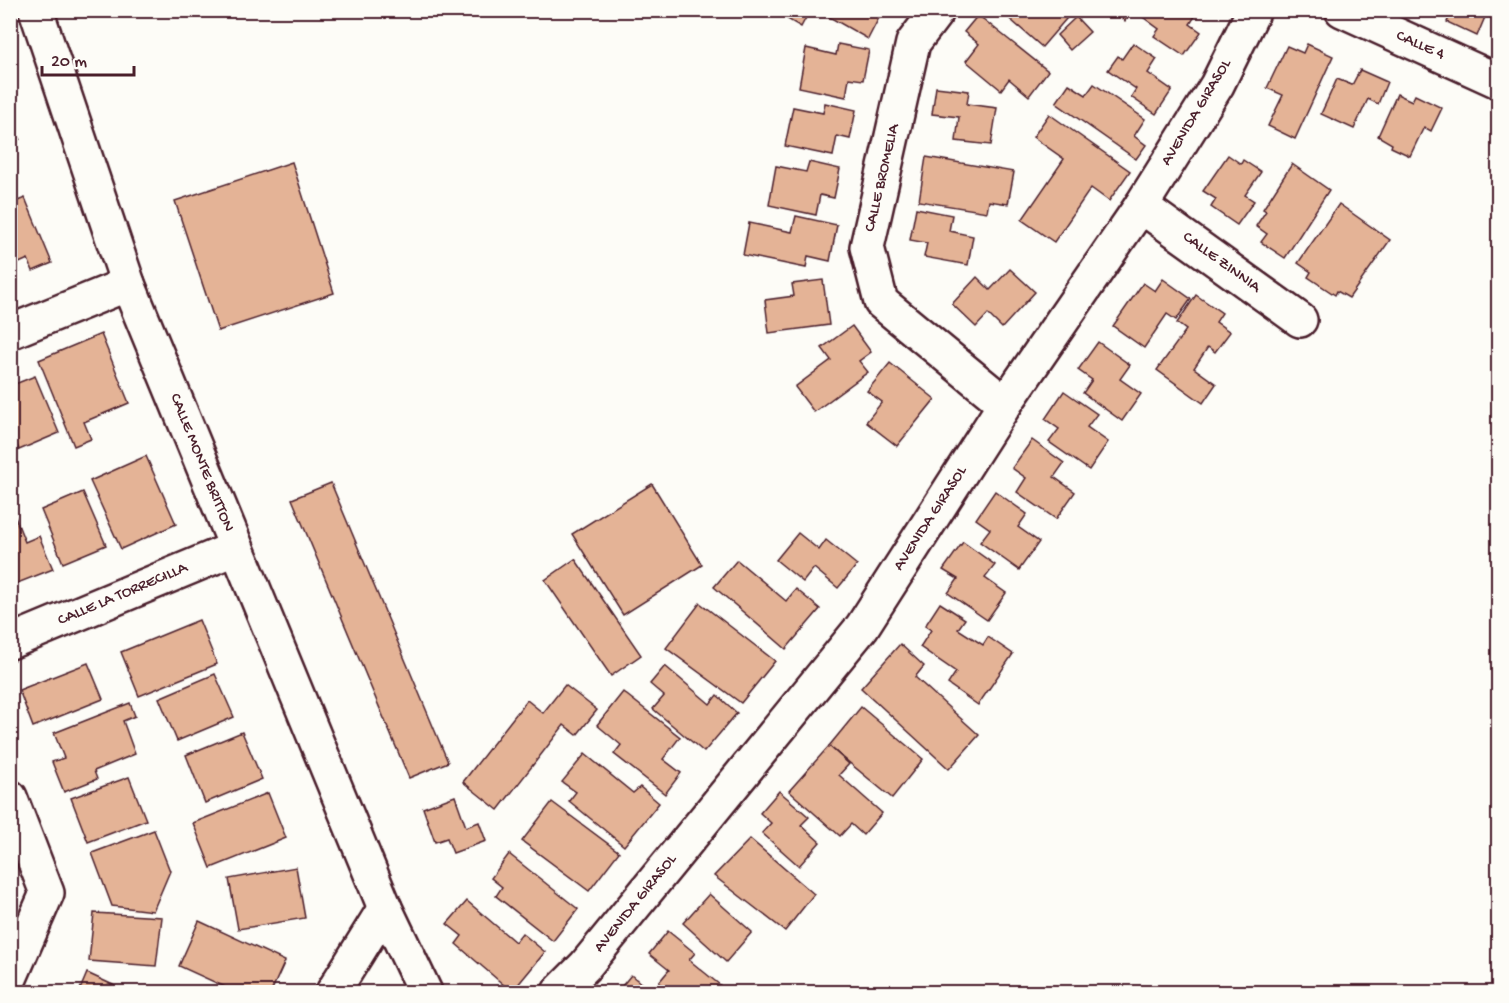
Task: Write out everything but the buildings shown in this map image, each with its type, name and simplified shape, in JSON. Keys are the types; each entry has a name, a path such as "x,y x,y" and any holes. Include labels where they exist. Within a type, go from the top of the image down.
{"street":[{"name":"CALLE BROMELIA","path":"938,10 913,43 867,247 881,302 1005,404"},
{"name":"AVENIDA GIRASOL","path":"559,993 585,966 862,627 1005,404 1141,206 1217,85 1254,10"},
{"name":"CALLE 4","path":"1342,10 1498,81"},
{"name":"CALLE MONTE BRITTON","path":"28,15 128,284 385,908 425,993"},
{"name":"CALLE ZINNIA","path":"1141,206 1300,320"},
{"path":"10,332 128,284"},
{"name":"CALLE LA TORRECILLA","path":"10,642 236,548"},
{"path":"10,797 47,893 10,978"},
{"path":"333,993 385,908"}]}
